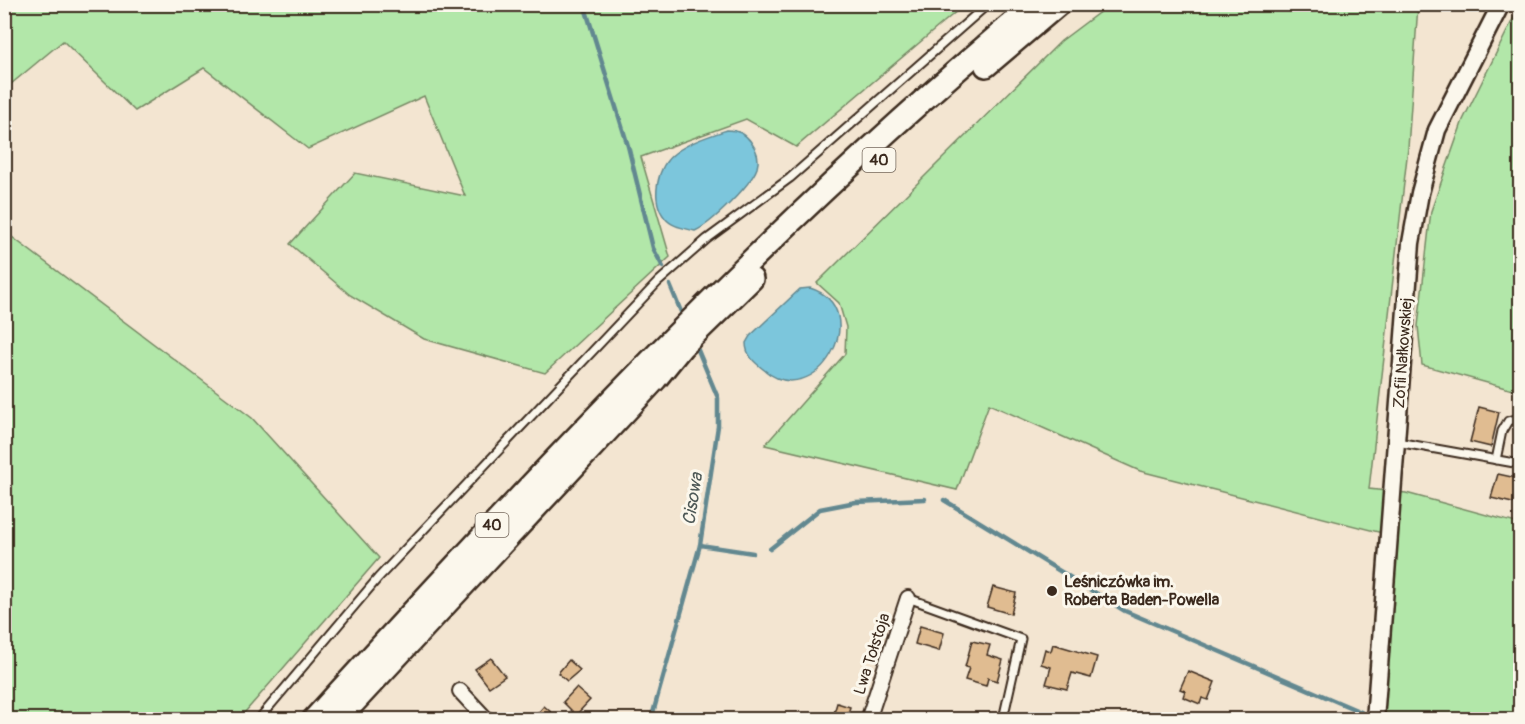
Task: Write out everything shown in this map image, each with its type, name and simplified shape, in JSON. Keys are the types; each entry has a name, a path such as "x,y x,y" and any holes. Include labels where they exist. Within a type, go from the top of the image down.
{"main road":[{"name":"40","path":"312,720 514,500 703,316 862,155 1035,4"},
{"name":"40","path":"703,316 1059,4"},
{"name":"40","path":"338,720 656,379 678,340"}],"street":[{"name":"Zofii Nałkowskiej","path":"1375,720 1411,243 1420,193 1437,130 1502,4"},
{"name":"Lwa Tołstoja","path":"868,720 908,598"},
{"path":"460,692 487,720"}],"lane":[{"path":"258,720 378,578 658,282 707,239 790,178 988,4"},
{"path":"1496,460 1502,431 1508,421 1521,417"},
{"path":"1397,442 1521,464"},
{"path":"908,598 1021,639 1003,719"}],"green space":[{"path":"5,4 964,5 796,147 746,119 641,157 670,257 545,373 424,339 350,295 290,244 355,173 465,196 424,96 308,149 204,68 135,111 63,41 5,89"},
{"path":"1109,5 1418,5 1408,148 1369,489 1406,493 1520,524 1520,719 1383,719 1398,537 1140,471 989,404 957,490 765,445 845,354 846,327 839,303 817,283 1061,41"},
{"path":"1520,5 1520,392 1422,365 1418,326 1431,211 1463,120"},
{"path":"4,231 252,418 379,558 239,719 5,719"}],"water":[{"path":"727,130 737,131 749,139 757,154 757,168 747,184 711,221 695,231 678,227 665,218 660,211 657,193 664,166 681,149"},
{"path":"810,288 829,299 838,316 838,335 831,354 819,370 802,379 783,380 754,361 747,351 746,343 750,336 800,289"}],"building":[{"path":"1479,407 1499,412 1491,447 1470,442"},
{"path":"1498,474 1521,479 1521,505 1491,498"},
{"path":"993,587 1016,593 1011,614 987,607"},
{"path":"920,626 944,633 939,651 915,644"},
{"path":"972,641 990,645 987,655 1003,660 997,681 988,678 986,686 965,680 969,668 965,667"},
{"path":"1053,644 1097,657 1091,678 1072,673 1067,689 1046,684 1051,667 1041,664 1045,649 1051,651"},
{"path":"491,658 505,676 489,687 475,669"},
{"path":"569,660 580,670 567,681 558,673"},
{"path":"1188,671 1215,682 1208,700 1202,698 1200,704 1183,697 1185,691 1180,689"},
{"path":"576,688 590,700 576,715 563,702"},
{"path":"837,703 850,707 846,720 832,720"},
{"path":"544,706 560,720 532,720"}],"waterway":[{"name":"Cisowa","path":"584,4 628,146 653,248 663,267"},
{"name":"Cisowa","path":"670,285 684,319"},
{"name":"Cisowa","path":"651,720 700,545 718,426 718,398 695,343"},
{"path":"770,549 820,509 856,502 925,499"},
{"path":"944,500 1125,611 1361,712"},
{"path":"700,545 753,553"}],"place":[{"name":"Leśniczówka im. Roberta Baden-Powella","path":"1052,591"}]}
